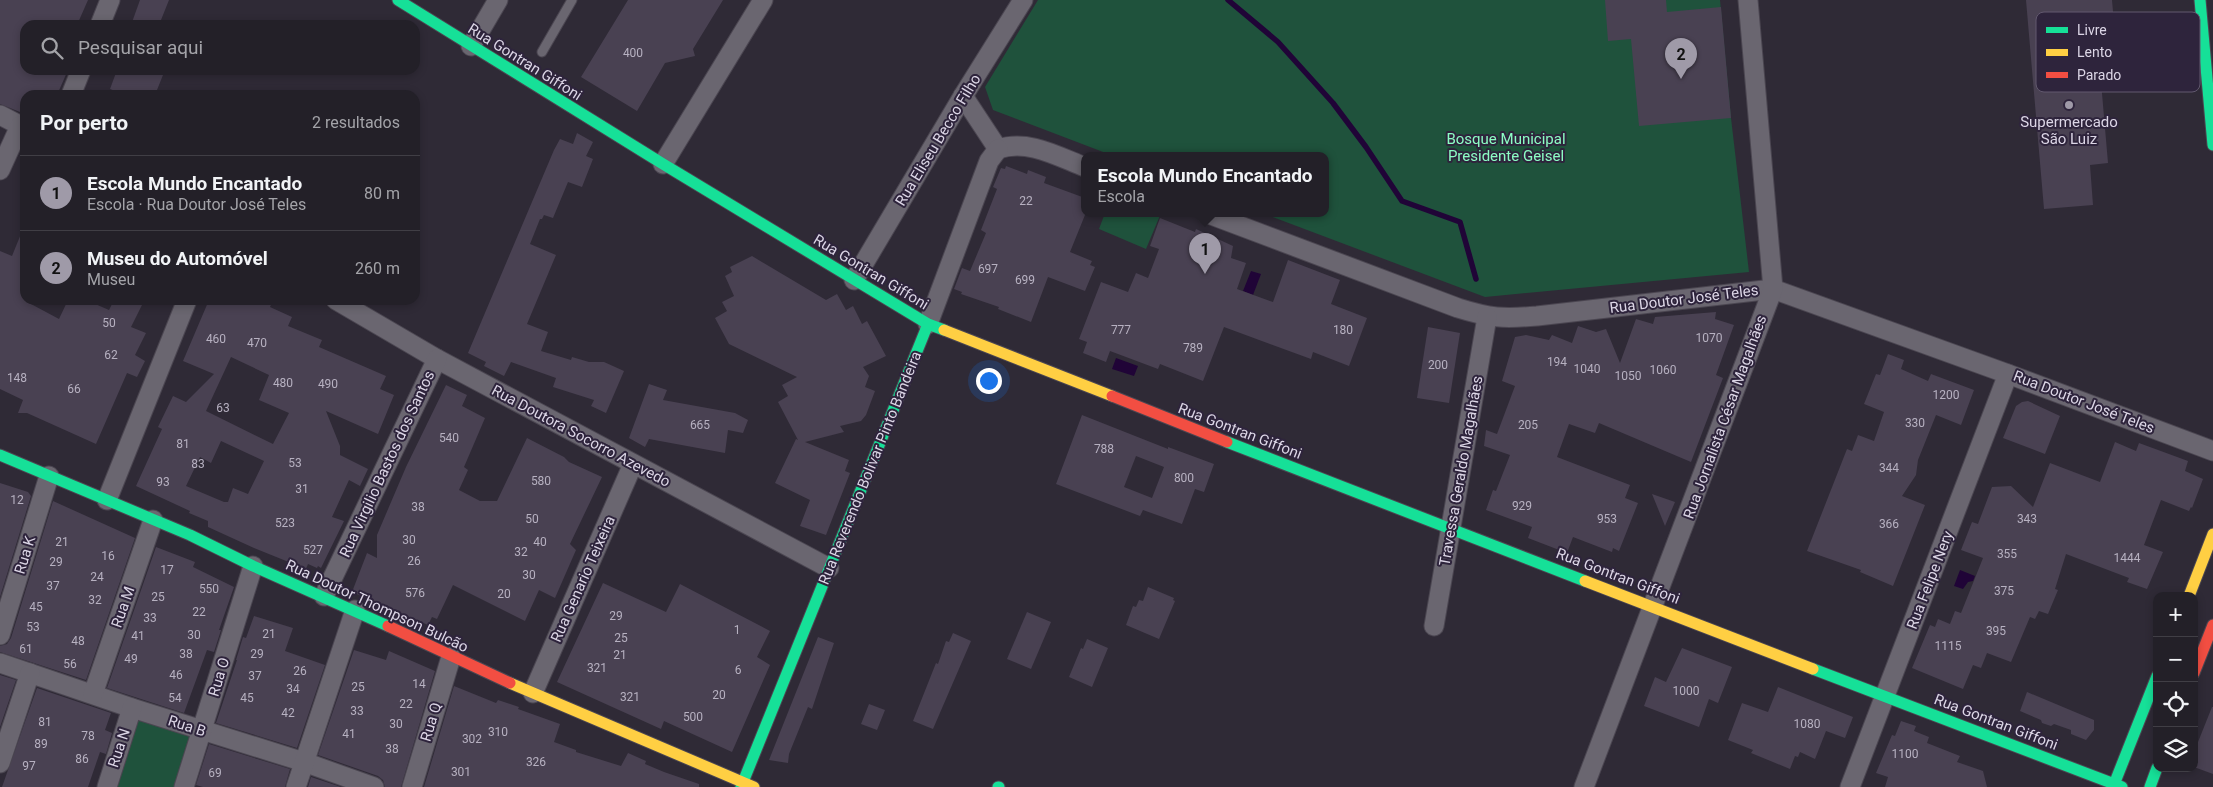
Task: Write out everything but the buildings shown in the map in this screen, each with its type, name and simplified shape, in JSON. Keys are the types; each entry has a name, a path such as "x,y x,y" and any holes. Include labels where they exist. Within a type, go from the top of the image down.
{"street":[{"path":"102,20 110,0"},
{"name":"Rua Gontran Giffoni","path":"398,0 663,164 928,324 1452,530 1654,606 2116,786"},
{"path":"471,46 498,0"},
{"path":"663,164 763,0"},
{"name":"Rua Eliseu Becco Filho","path":"854,280 963,96 1024,0"},
{"name":"Rua Jornalista César Magalhães","path":"1584,787 1654,606 1772,289 1748,0"},
{"path":"2200,0 2213,145"},
{"path":"73,90 79,75"},
{"path":"963,96 998,149 1011,145 1025,145 1081,166"},
{"path":"0,115 20,125"},
{"path":"0,170 20,133"},
{"name":"Rua Reverendo Bolivar Pinto Bandeira","path":"745,786 829,568 928,324 989,161 998,149"},
{"name":"Rua Doutor José Teles","path":"1217,217 1458,308 1487,317 1537,316 1772,289 2008,374 2213,451"},
{"path":"106,500 185,305"},
{"name":"Rua Doutora Socorro Azevedo","path":"345,305 437,359 829,568"},
{"name":"Travessa Geraldo Magalhães","path":"1434,626 1452,530 1487,317"},
{"name":"Rua Virgilio Bastos dos Santos","path":"324,596 437,359"},
{"name":"Rua Felipe Nery","path":"1850,787 2008,374"},
{"name":"Rua Doutor Thompson Bulcão","path":"0,454 324,596 451,657 745,786"},
{"name":"Rua Genario Teixeira","path":"532,693 633,464"},
{"name":"Rua K","path":"0,635 49,476"},
{"name":"Rua M","path":"93,694 152,520"},
{"path":"2190,592 2213,534"},
{"name":"Rua O","path":"184,787 254,566"},
{"path":"296,787 355,610"},
{"path":"2198,664 2213,625"},
{"name":"Rua Q","path":"412,787 451,657"},
{"name":"Rua B","path":"0,664 304,762 374,787"},
{"path":"0,762 30,673"},
{"path":"2116,786 2155,682"},
{"name":"Rua N","path":"107,787 132,708"},
{"path":"2150,787 2156,772"}],"lane":[{"path":"542,52 572,0"}],"green space":[{"name":"Bosque Municipal Presidente Geisel","path":"1038,0 1720,0 1731,118 1749,272 1485,297 1273,217 1329,217 1329,152 1103,152 993,110 985,87"},
{"path":"1104,217 1159,217 1146,249 1099,229"},
{"path":"142,717 193,731 177,787 112,787 134,723"}],"shaded area":[{"path":"1251,271 1261,274 1253,295 1243,291"},
{"path":"1116,358 1138,366 1134,376 1112,369"},
{"path":"1960,570 1975,576 1973,581 1968,582 1963,589 1954,586"}],"waterway":[{"path":"1228,0 1278,42 1333,103 1366,147 1402,201 1460,222 1476,279"}],"traffic: fast":[{"path":"398,0 663,164 928,324 944,330"},
{"path":"2200,0 2213,145"},
{"path":"741,787 928,324"},
{"path":"1227,442 1585,581"},
{"path":"0,455 190,535 253,566 388,626"},
{"path":"1813,669 2122,787"},
{"path":"2113,787 2155,682"},
{"path":"2150,787 2156,772"}],"traffic: slow":[{"path":"944,330 1112,396"},
{"path":"2191,592 2213,534"},
{"path":"1585,581 1813,669"},
{"path":"510,683 754,787"}],"traffic: jam":[{"path":"1112,396 1227,442"},
{"path":"2198,663 2213,625"},
{"path":"388,626 510,683"}],"place":[{"name":"Museu do Automóvel","path":"1681,79"},
{"name":"Supermercado São Luiz","path":"2069,105"},
{"name":"Escola Mundo Encantado","path":"1205,274"}]}
